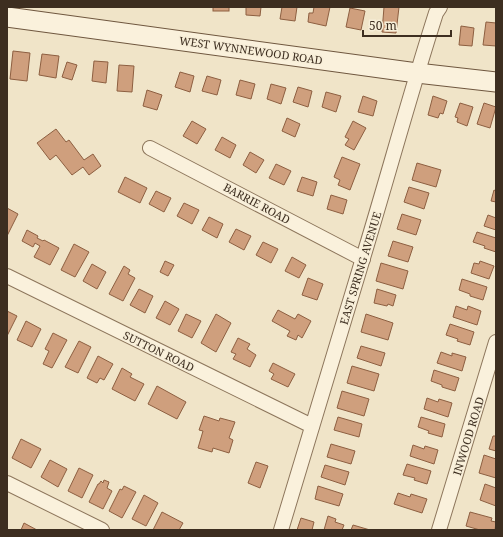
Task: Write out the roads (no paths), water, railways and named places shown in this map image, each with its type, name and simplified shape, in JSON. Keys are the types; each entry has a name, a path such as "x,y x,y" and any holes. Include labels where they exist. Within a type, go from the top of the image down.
{"main road":[{"name":"WEST WYNNEWOOD ROAD","path":"7,17 417,73 496,82"}],"street":[{"name":"EAST SPRING AVENUE","path":"281,530 363,259 417,73 436,13 440,7"},
{"name":"BARRIE ROAD","path":"150,148 363,259"},
{"name":"SUTTON ROAD","path":"7,276 312,426"},
{"name":"INWOOD ROAD","path":"439,530 496,342"},
{"path":"7,483 102,530"}]}
